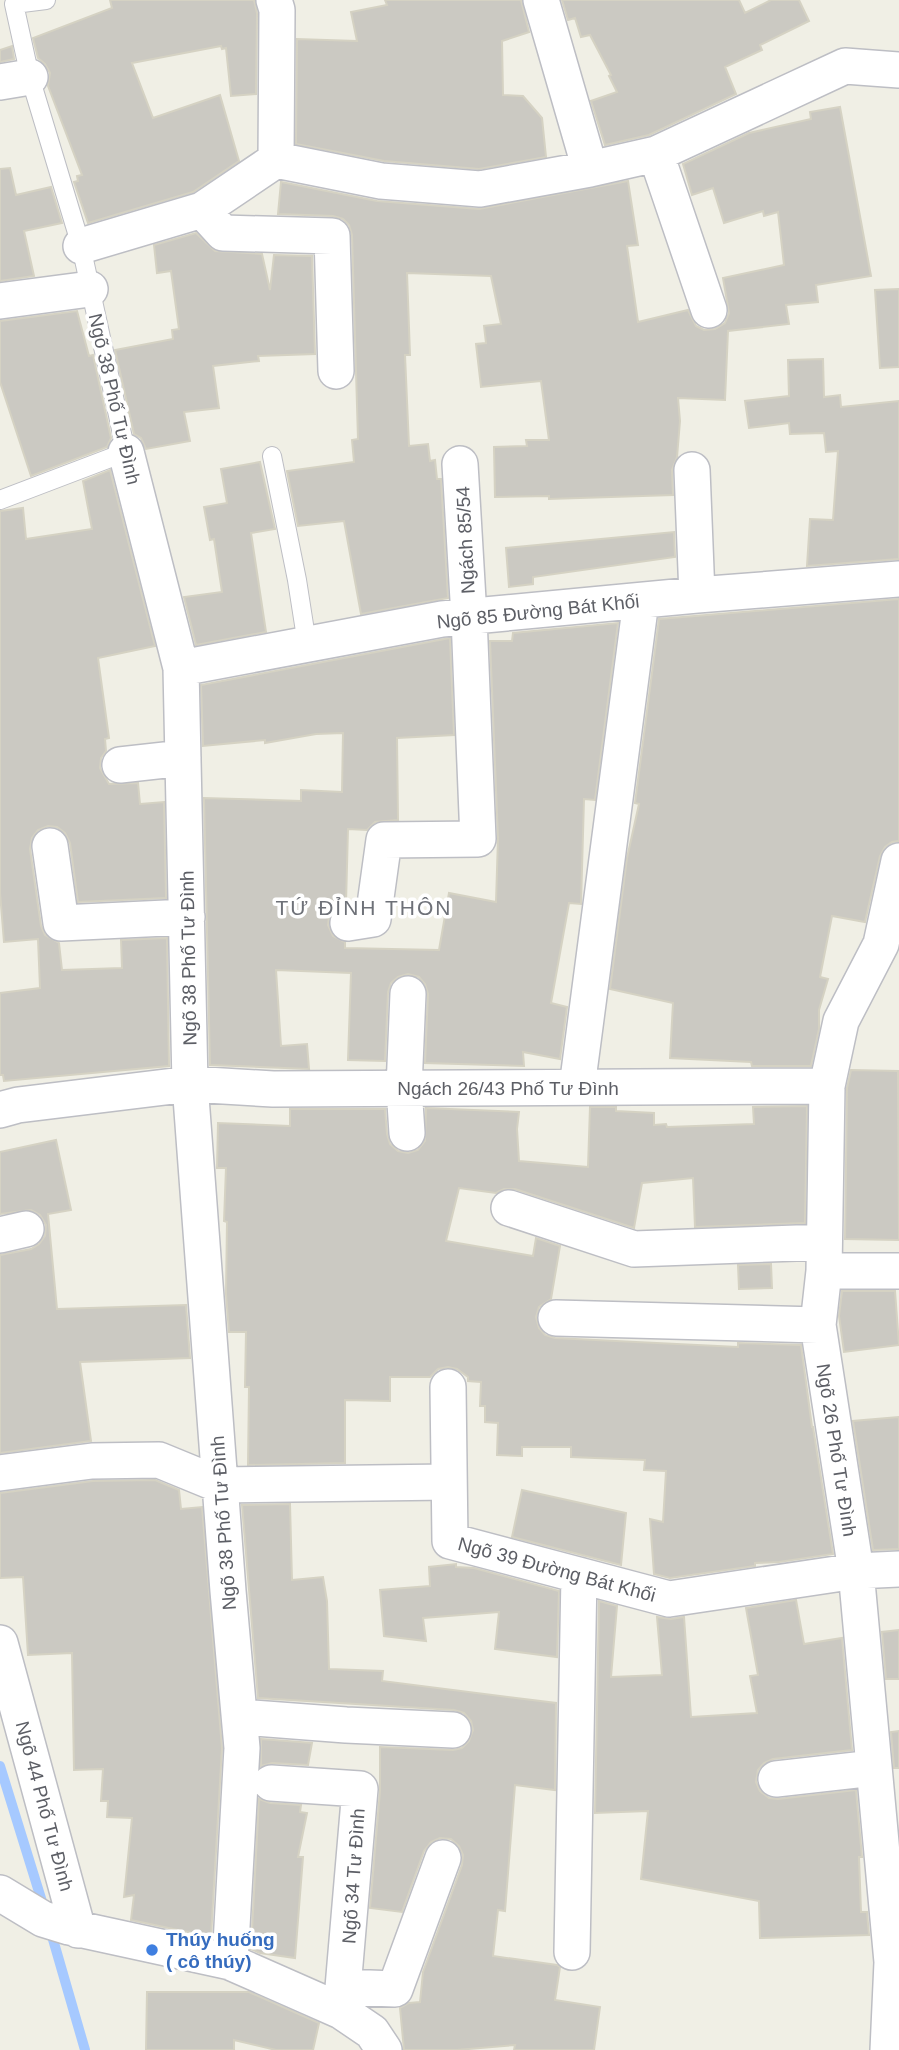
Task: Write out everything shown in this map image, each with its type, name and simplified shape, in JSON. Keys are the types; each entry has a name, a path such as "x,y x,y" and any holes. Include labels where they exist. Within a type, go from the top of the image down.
{"street":[{"path":"274,0 277,10 276,160"},
{"path":"541,0 590,169"},
{"path":"80,246 202,210 276,160 381,181 480,189 656,154 845,66 899,70"},
{"path":"656,154 709,310"},
{"path":"202,210 223,233 332,236 336,371"},
{"path":"0,301 90,289"},
{"name":"Ngõ 38 Phố Tư Đình","path":"126,452 181,668 190,1084 242,1748 230,1962"},
{"name":"Ngách 85/54","path":"348,923 373,919 384,840 478,839 460,464"},
{"path":"692,470 697,595"},
{"name":"Ngõ 85 Đường Bát Khối","path":"181,668 442,619 899,579"},
{"path":"576,1087 642,601"},
{"path":"120,765 183,758"},
{"path":"50,846 61,923 187,917"},
{"name":"Ngõ 26 Phố Tư Đình","path":"888,2050 895,1988 889,1832 874,1768 856,1571 818,1325 824,1256 827,1086 841,1021 881,944 894,912 899,861"},
{"path":"407,1133 404,1088 408,993"},
{"name":"Ngách 26/43 Phố Tư Đình","path":"0,1110 18,1105 190,1084 273,1089 827,1086"},
{"path":"509,1208 634,1249 824,1256 899,1271"},
{"path":"556,1318 818,1325"},
{"name":"Ngõ 39 Đường Bát Khối","path":"448,1387 450,1541 669,1599 856,1571 899,1569"},
{"path":"0,1473 92,1461 159,1460 220,1485 449,1482"},
{"path":"572,1952 579,1576"},
{"name":"Ngõ 44 Phố Tư Đình","path":"0,1643 63,1925"},
{"path":"240,1717 453,1730"},
{"path":"776,1779 874,1768"},
{"name":"Ngõ 34 Tư Đình","path":"271,1783 360,1789 343,1999"},
{"path":"0,1893 63,1925 230,1962 343,1999 395,1989 443,1858"},
{"path":"343,1999 384,2050"}],"lane":[{"name":"Ngõ 38 Phố Tư Đình","path":"46,0 14,4 15,79 80,246 126,452"},
{"path":"0,500 126,452"},
{"path":"272,456 297,580 306,644"}],"building":[{"path":"110,0 254,0 257,13 256,94 231,96 226,48 222,49 221,46 132,63 153,118 220,95 239,161 193,192 88,223 74,182 78,181 77,176 82,175 48,86 50,73 38,58 33,38 112,8"},
{"path":"385,0 521,0 529,32 502,41 503,95 523,96 542,118 546,157 479,169 384,161 296,144 297,39 357,41 351,12 387,5"},
{"path":"562,0 739,0 745,13 771,0 799,0 809,21 760,45 762,50 725,67 736,94 649,135 605,145 591,101 617,92 590,35 581,37 575,18 568,20"},
{"path":"12,46 14,59 0,62 0,50"},
{"path":"840,107 871,276 816,285 818,302 786,305 789,324 728,331 725,400 678,398 680,421 677,457 672,470 673,495 549,499 549,496 495,497 494,447 527,446 526,440 549,440 541,381 481,387 476,344 486,343 484,326 501,324 491,276 407,273 410,355 405,355 409,446 428,444 430,461 435,460 437,479 441,479 448,598 361,614 344,521 298,526 287,471 354,462 352,440 358,439 352,235 349,225 343,219 333,216 278,214 281,182 377,201 479,209 628,181 638,245 627,246 638,322 688,310 696,326 704,330 715,329 725,323 729,313 723,278 784,265 778,212 764,216 763,211 724,223 713,188 692,195 683,164 749,133 811,119 810,112"},
{"path":"10,168 16,195 51,187 62,223 24,231 34,276 0,281 0,169"},
{"path":"196,233 215,251 262,254 270,290 274,255 312,256 315,354 258,356 259,361 213,366 219,408 184,412 190,441 146,449 141,438 134,434 115,350 173,339 172,330 179,329 171,271 157,273 154,245"},
{"path":"899,289 899,367 880,368 875,290"},
{"path":"77,311 89,356 93,355 111,438 107,447 31,476 0,382 0,321"},
{"path":"823,359 824,397 840,395 841,407 899,401 899,559 807,566 810,519 833,520 838,451 826,452 824,433 790,434 789,423 749,428 745,401 789,396 788,360"},
{"path":"260,462 275,529 251,533 266,632 196,645 184,597 222,592 214,539 210,540 204,507 227,503 221,469"},
{"path":"110,470 155,646 98,658 109,738 105,739 106,751 101,758 100,768 109,784 138,783 140,804 164,802 166,898 78,902 70,843 65,833 57,827 48,826 38,830 32,838 30,849 41,926 45,935 59,943 62,970 122,968 121,940 167,938 169,1066 4,1081 3,1075 0,1075 0,993 40,988 38,939 4,942 0,893 0,511 23,508 26,539 92,529 83,481"},
{"path":"674,532 675,557 533,577 533,584 509,587 506,548"},
{"path":"899,599 899,841 885,847 880,856 865,922 832,916 820,977 828,979 819,1010 819,1029 811,1066 752,1066 751,1062 670,1058 673,1003 610,989 627,858 639,804 635,803 659,619"},
{"path":"618,623 595,800 584,799 581,904 569,903 551,1003 567,1007 560,1059 523,1052 524,1066 425,1063 428,994 419,977 408,974 391,983 388,992 385,1061 348,1060 351,973 276,970 281,1046 307,1044 309,1069 210,1065 204,798 301,801 301,790 342,792 343,733 316,734 265,743 265,740 203,746 201,685 450,638 454,735 397,738 398,820 375,822 367,830 348,829 346,903 335,908 329,916 328,925 333,936 345,942 345,948 439,950 449,893 496,902 498,838 490,641 512,641 513,633"},
{"path":"851,1070 898,1071 899,1240 845,1239 847,1088"},
{"path":"807,1106 805,1223 695,1227 693,1178 642,1183 634,1228 515,1189 504,1189 496,1193 459,1188 446,1241 533,1256 536,1238 560,1246 551,1299 539,1307 536,1317 539,1328 545,1335 555,1338 738,1347 738,1343 801,1345 833,1554 755,1563 755,1566 670,1578 654,1574 650,1519 663,1522 666,1471 644,1470 645,1460 571,1457 571,1447 522,1447 522,1456 497,1455 498,1423 485,1422 485,1406 480,1406 481,1382 468,1381 468,1377 457,1369 448,1367 438,1369 430,1377 390,1377 390,1401 345,1400 345,1463 248,1465 249,1387 245,1387 246,1332 229,1332 226,1294 227,1222 224,1221 226,1168 217,1168 218,1123 290,1126 290,1109 385,1109 390,1144 398,1151 408,1153 418,1150 425,1141 426,1108 519,1112 519,1161 588,1167 590,1107 616,1107 616,1111 654,1113 654,1125 666,1124 667,1127 754,1124 753,1107"},
{"path":"56,1140 71,1210 48,1214 57,1309 186,1305 190,1358 80,1362 91,1441 0,1453 0,1255 31,1249 39,1244 45,1236 46,1225 40,1215 31,1210 0,1214 0,1152"},
{"path":"771,1264 772,1288 739,1289 738,1265"},
{"path":"842,1291 895,1291 899,1345 844,1352 839,1316"},
{"path":"899,1417 899,1549 873,1550 853,1421"},
{"path":"155,1480 179,1490 181,1509 202,1507 222,1748 211,1937 131,1920 134,1895 124,1897 132,1818 107,1817 108,1801 101,1801 103,1769 74,1770 72,1653 28,1655 23,1577 0,1578 0,1493 93,1481"},
{"path":"522,1490 626,1513 621,1565 512,1537"},
{"path":"290,1504 292,1580 323,1577 327,1601 329,1669 383,1671 382,1681 556,1703 555,1790 515,1785 505,1911 498,1910 493,1956 560,1967 555,2000 600,2007 594,2050 514,2050 515,2045 457,2050 404,2050 400,2008 409,2003 420,2002 423,1972 462,1865 463,1855 459,1846 451,1839 440,1838 431,1842 424,1851 402,1912 370,1908 380,1791 380,1747 453,1750 462,1748 469,1741 473,1730 471,1721 464,1713 454,1710 258,1698 242,1505"},
{"path":"456,1564 456,1567 474,1568 559,1591 557,1657 495,1649 499,1612 423,1618 426,1641 384,1636 380,1590 430,1586 429,1567"},
{"path":"796,1600 804,1644 842,1638 852,1750 773,1759 758,1770 756,1782 760,1791 769,1798 778,1799 856,1790 862,1857 859,1857 861,1912 867,1912 869,1935 760,1938 759,1901 641,1879 648,1811 595,1813 599,1601 617,1606 611,1677 662,1675 657,1617 684,1617 691,1717 757,1713 750,1676 758,1675 746,1608"},
{"path":"899,1630 899,1679 886,1679 882,1632"},
{"path":"899,1731 899,1768 894,1768 891,1732"},
{"path":"261,1739 312,1743 308,1765 272,1763 261,1766"},
{"path":"259,1799 270,1803 301,1805 300,1812 307,1813 298,1857 303,1857 295,1958 260,1953 251,1949"},
{"path":"147,1992 249,1992 319,2023 313,2050 276,2050 234,2040 234,2050 146,2050"}],"waterway":[{"path":"0,1766 44,1908"},
{"path":"50,1929 85,2050"}],"place":[{"name":"Thúy huống ( cô thúy)","path":"152,1950"}],"district":[{"name":"TỨ ĐỈNH THÔN","path":"364,908"}]}
